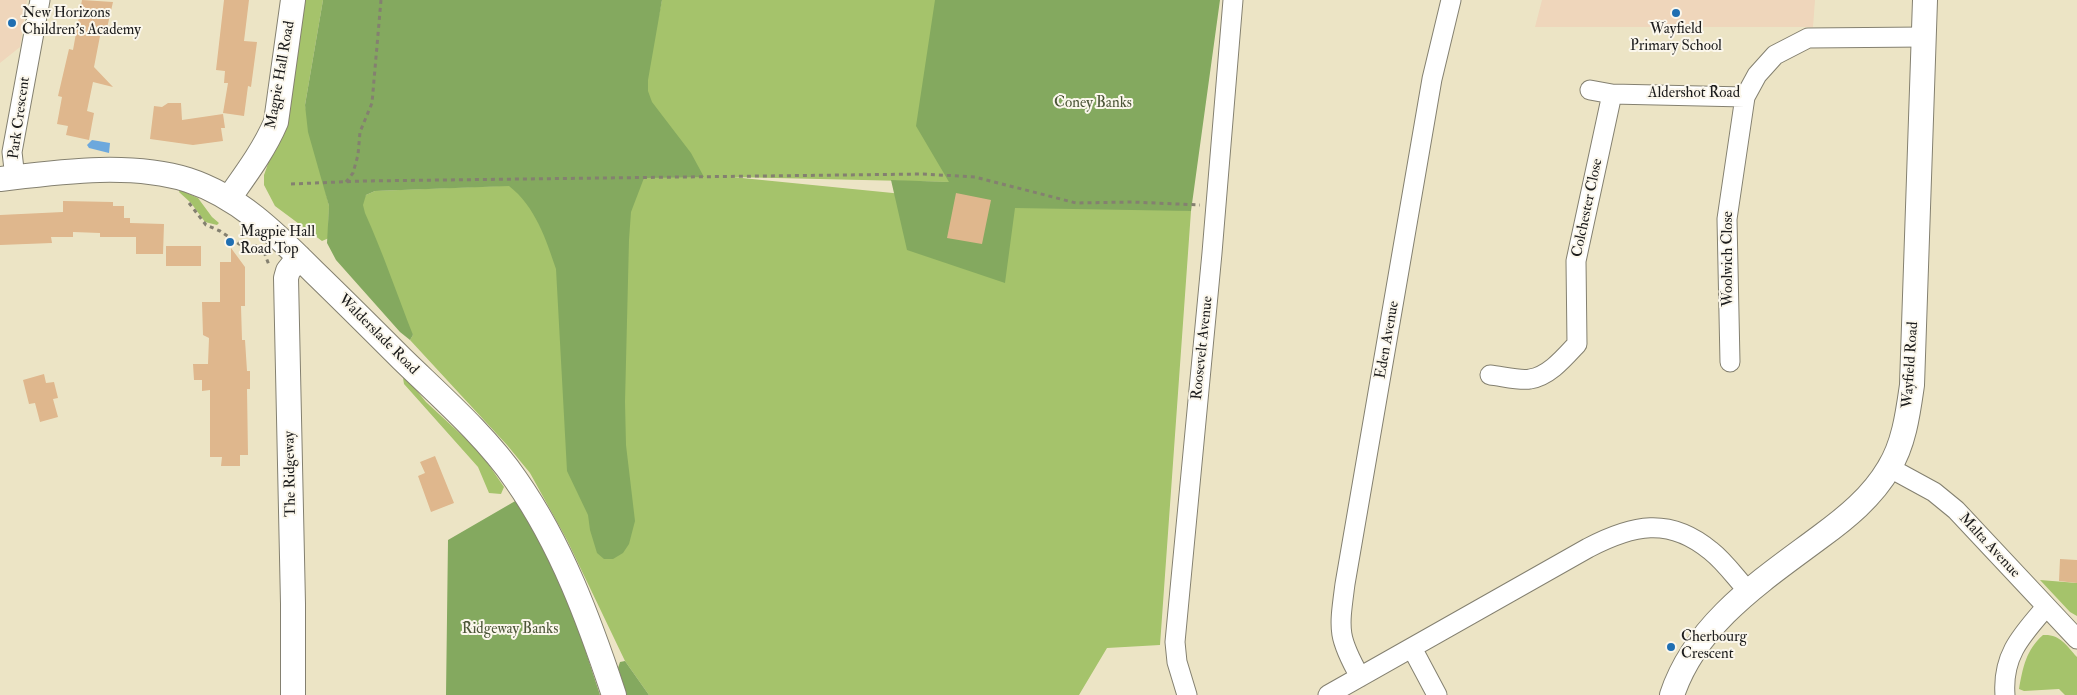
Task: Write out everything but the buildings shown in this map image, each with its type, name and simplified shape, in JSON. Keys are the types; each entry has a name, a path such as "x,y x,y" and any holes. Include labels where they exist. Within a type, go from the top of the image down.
{"street":[{"name":"Park Crescent","path":"8,178 40,0"},
{"name":"Magpie Hall Road","path":"229,198 258,156 276,122 293,0"},
{"name":"Roosevelt Avenue","path":"1186,695 1175,646 1233,0"},
{"name":"Eden Avenue","path":"1360,677 1347,655 1340,636 1344,584 1432,79 1451,0"},
{"name":"Wayfield Road","path":"1672,695 1688,659 1699,642 1721,616 1748,591 1851,514 1871,493 1890,468 1901,440 1907,419 1912,385 1925,0"},
{"name":"Aldershot Road","path":"1590,90 1612,94 1745,97 1757,75 1775,55 1808,38 1924,37"},
{"name":"Colchester Close","path":"1490,375 1529,380 1560,363 1577,344 1576,262 1612,94"},
{"name":"Woolwich Close","path":"1730,362 1727,219 1745,97"},
{"name":"Walderslade Road","path":"8,178 123,170 188,180 229,198 273,231 484,442 516,480 544,524 569,574 592,628 614,695"},
{"name":"The Ridgeway","path":"293,695 293,604 286,278 288,271 299,257"},
{"name":"Malta Avenue","path":"1890,468 1934,492 1956,510 2077,638"},
{"path":"1328,695 1614,535 1640,527 1661,527 1696,540 1711,551 1748,591"},
{"path":"2005,695 2004,677 2017,641 2046,607"},
{"path":"1412,648 1437,695"}],"path":[{"path":"346,182 353,173 358,155 360,132 372,103 381,0"},
{"path":"291,184 924,174 975,177 1076,203 1132,202 1215,207"},
{"path":"185,199 206,225 220,231 239,244 260,246 271,270"}],"shaded area":[{"name":"New Horizons Children's Academy","path":"0,0 27,0 20,47 0,63"},
{"name":"Wayfield Primary School","path":"1542,0 1815,0 1813,27 1535,27"}],"green space":[{"path":"304,0 323,0 305,105 329,206 328,237 366,195 375,191 624,181 662,0 938,0 950,182 732,177 943,198 1109,204 1191,211 1160,645 1107,648 1079,695 649,695 625,661 567,540 530,473 507,445 410,340 413,335 329,238 322,241 275,206 264,185 264,175 273,150"},
{"path":"323,0 662,0 648,80 648,91 652,102 691,153 704,177 644,178 631,212 625,402 626,445 635,521 629,544 623,553 613,559 604,559 597,553 590,530 588,515 567,471 556,269 533,213 518,194 509,186 375,191 366,195 363,205 365,213 413,335 410,340 400,332 336,260 327,243 329,206 308,132 305,105"},
{"name":"Coney Banks","path":"935,0 1220,0 1191,211 1015,208 1005,283 907,250 891,180 949,182 916,126"},
{"path":"180,190 198,198 212,217 219,223 217,225 205,222 191,203 179,192"},
{"path":"403,378 408,380 426,402 480,452 504,487 501,494 489,493 478,467 404,384"},
{"name":"Ridgeway Banks","path":"517,500 552,561 579,631 600,695 446,695 448,540"},
{"path":"2040,580 2077,583 2077,616 2070,612"},
{"path":"2043,635 2058,638 2077,657 2077,695 2065,695 2059,689 2024,691 2019,689 2029,653"},
{"path":"625,661 649,695 627,695 618,668 620,662"}],"water":[{"path":"92,140 110,143 109,153 89,148 87,145"}],"place":[{"name":"Wayfield Primary School","path":"1676,13"},
{"name":"New Horizons Children's Academy","path":"12,23"},
{"name":"Magpie Hall Road Top","path":"230,242"},
{"name":"Cherbourg Crescent","path":"1671,647"}]}
